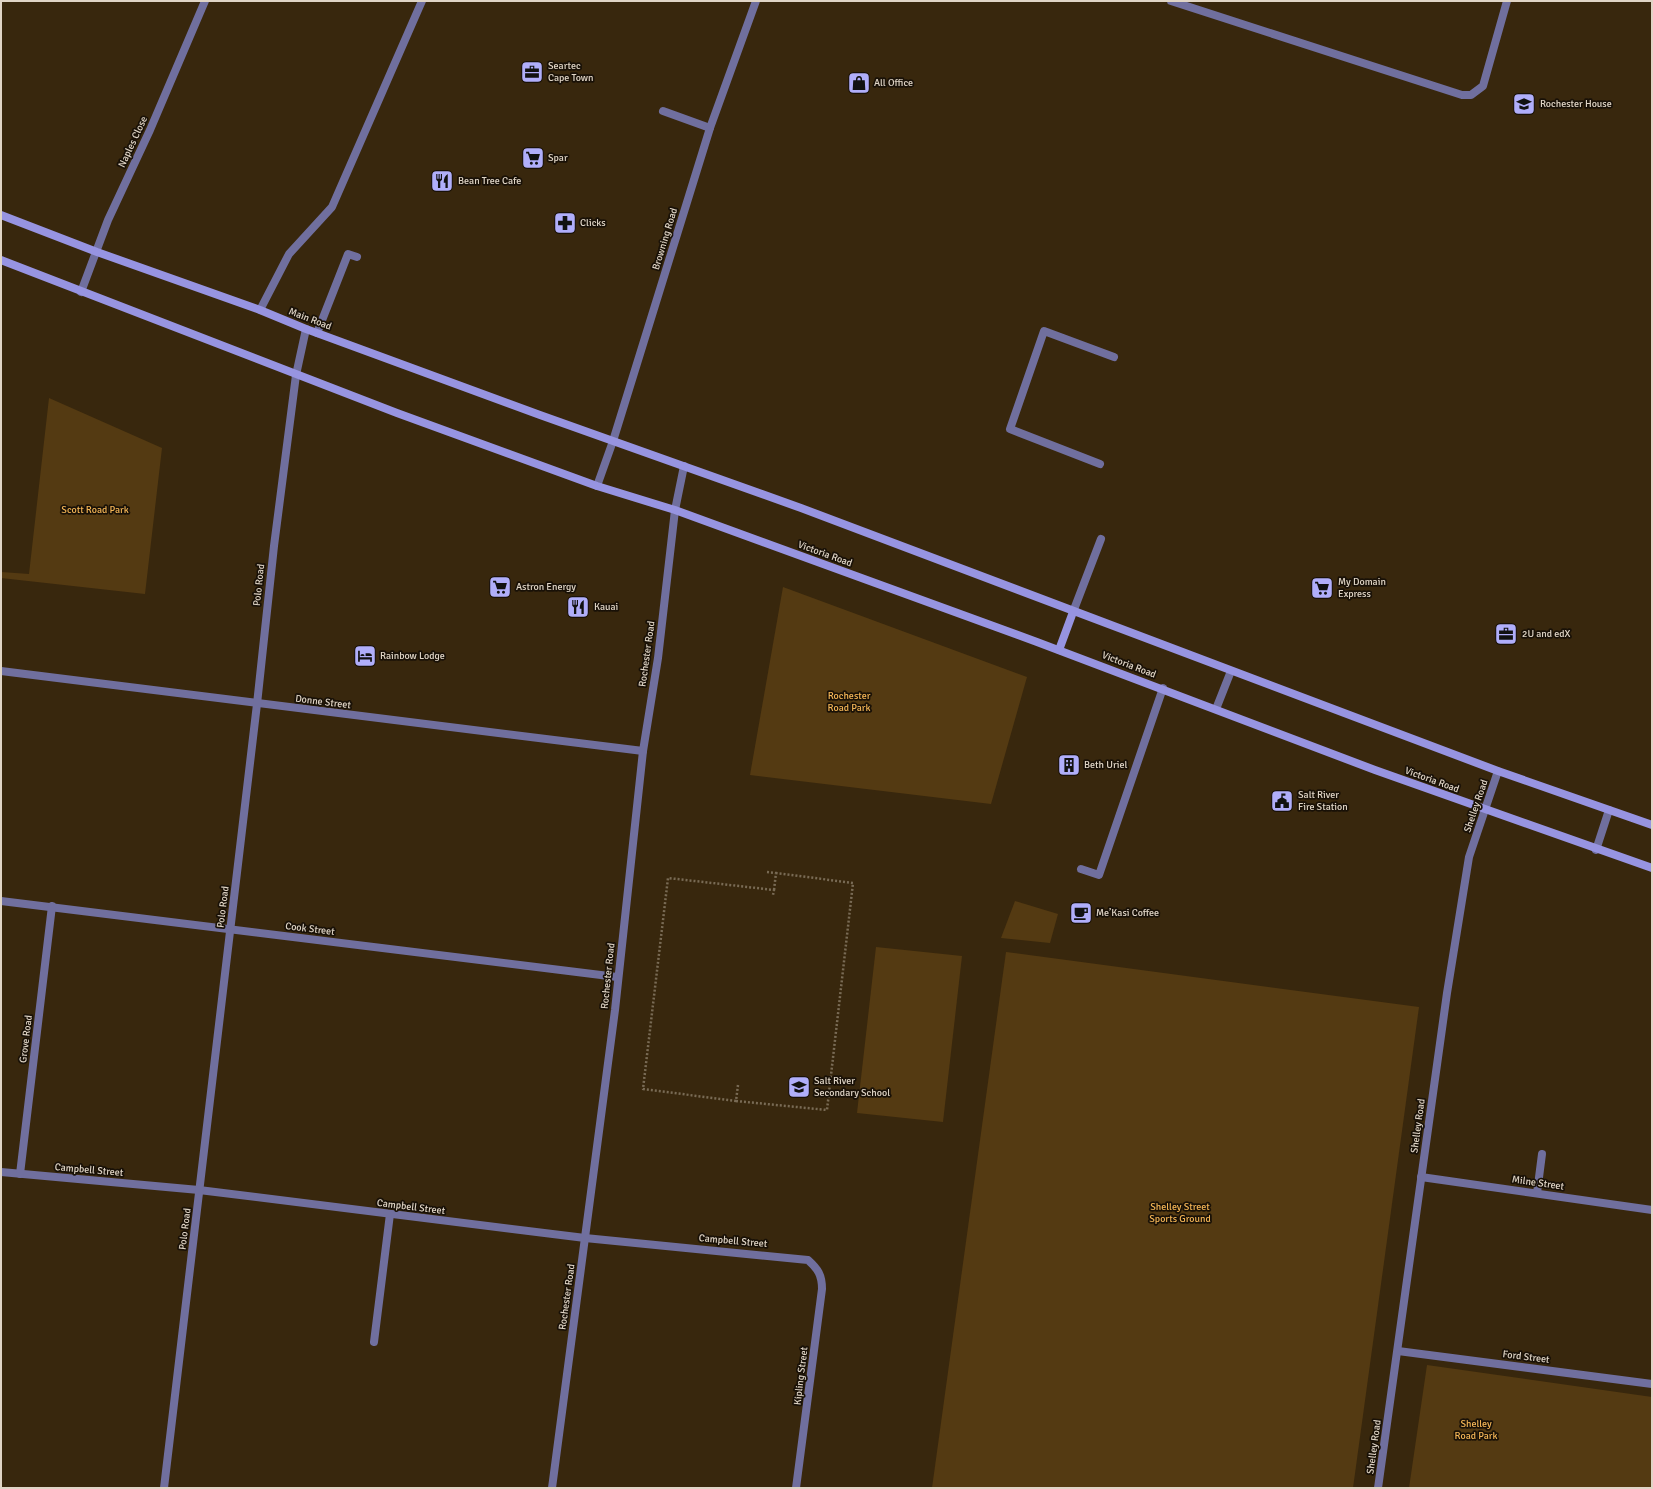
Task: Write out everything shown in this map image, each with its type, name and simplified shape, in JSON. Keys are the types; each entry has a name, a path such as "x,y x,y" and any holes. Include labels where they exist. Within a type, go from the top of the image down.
{"main road":[{"name":"Main Road","path":"1,215 97,252 260,310 306,329 613,441"},
{"path":"1,260 296,375 597,486"},
{"path":"613,441 801,508 1073,612 1498,771 1652,825"},
{"name":"Victoria Road","path":"597,486 675,510 1163,688 1375,770 1596,850 1652,868"},
{"path":"1059,650 1073,612"}],"street":[{"name":"Naples Close","path":"81,292 108,220 150,130 205,1"},
{"path":"260,310 289,254 332,207 422,1"},
{"name":"Browning Road","path":"597,486 613,441 710,128 756,1"},
{"path":"1171,1 1462,95 1471,96 1483,86 1507,1"},
{"path":"663,111 710,128"},
{"path":"317,333 348,254 357,257"},
{"name":"Polo Road","path":"164,1488 257,704 274,546 296,375 306,329"},
{"path":"1100,464 1010,429 1044,331 1114,357"},
{"name":"Rochester Road","path":"552,1488 615,1010 617,977 643,751 658,658 675,510 684,466"},
{"path":"1073,612 1101,539"},
{"name":"Donne Street","path":"1,671 643,751"},
{"path":"1216,709 1231,671"},
{"path":"1081,869 1099,875 1163,688"},
{"name":"Shelley Road","path":"1378,1488 1447,993 1469,857 1498,771"},
{"path":"1596,850 1609,810"},
{"name":"Cook Street","path":"1,901 52,906 617,977"},
{"name":"Grove Road","path":"20,1174 52,906"},
{"path":"1537,1193 1542,1154"},
{"name":"Campbell Street","path":"1,1172 199,1190 585,1238 796,1257 808,1260 816,1267"},
{"name":"Milne Street","path":"1421,1177 1652,1210"},
{"path":"374,1342 390,1214"},
{"name":"Kipling Street","path":"796,1488 822,1289 822,1277 816,1267"},
{"name":"Ford Street","path":"1398,1350 1652,1384"}],"path":[{"path":"768,872 853,883 828,1110 736,1101 643,1089 668,878 774,890"},
{"path":"773,894 776,873"},
{"path":"736,1101 738,1085"}],"green space":[{"name":"Scott Road Park","path":"49,398 162,448 145,594 1,578 1,572 29,574"},
{"name":"Rochester Road Park","path":"783,587 1027,677 991,804 750,775"},
{"path":"1015,901 1058,914 1050,943 1001,938"},
{"path":"876,947 962,956 943,1122 857,1113"},
{"name":"Shelley Street Sports Ground","path":"1006,952 1419,1007 1353,1488 932,1488"},
{"name":"Shelley Road Park","path":"1427,1365 1652,1397 1652,1488 1409,1488"}],"place":[{"name":"Seartec Cape Town","path":"532,72"},
{"name":"All Office","path":"859,83"},
{"name":"Rochester House","path":"1524,104"},
{"name":"Spar","path":"533,158"},
{"name":"Bean Tree Cafe","path":"442,181"},
{"name":"Clicks","path":"565,223"},
{"name":"Astron Energy","path":"500,587"},
{"name":"My Domain Express","path":"1322,588"},
{"name":"Kauai","path":"578,607"},
{"name":"2U and edX","path":"1506,634"},
{"name":"Rainbow Lodge","path":"365,656"},
{"name":"Beth Uriel","path":"1069,765"},
{"name":"Salt River Fire Station","path":"1282,801"},
{"name":"Me’Kasi Coffee","path":"1081,913"},
{"name":"Salt River Secondary School","path":"799,1087"}]}
